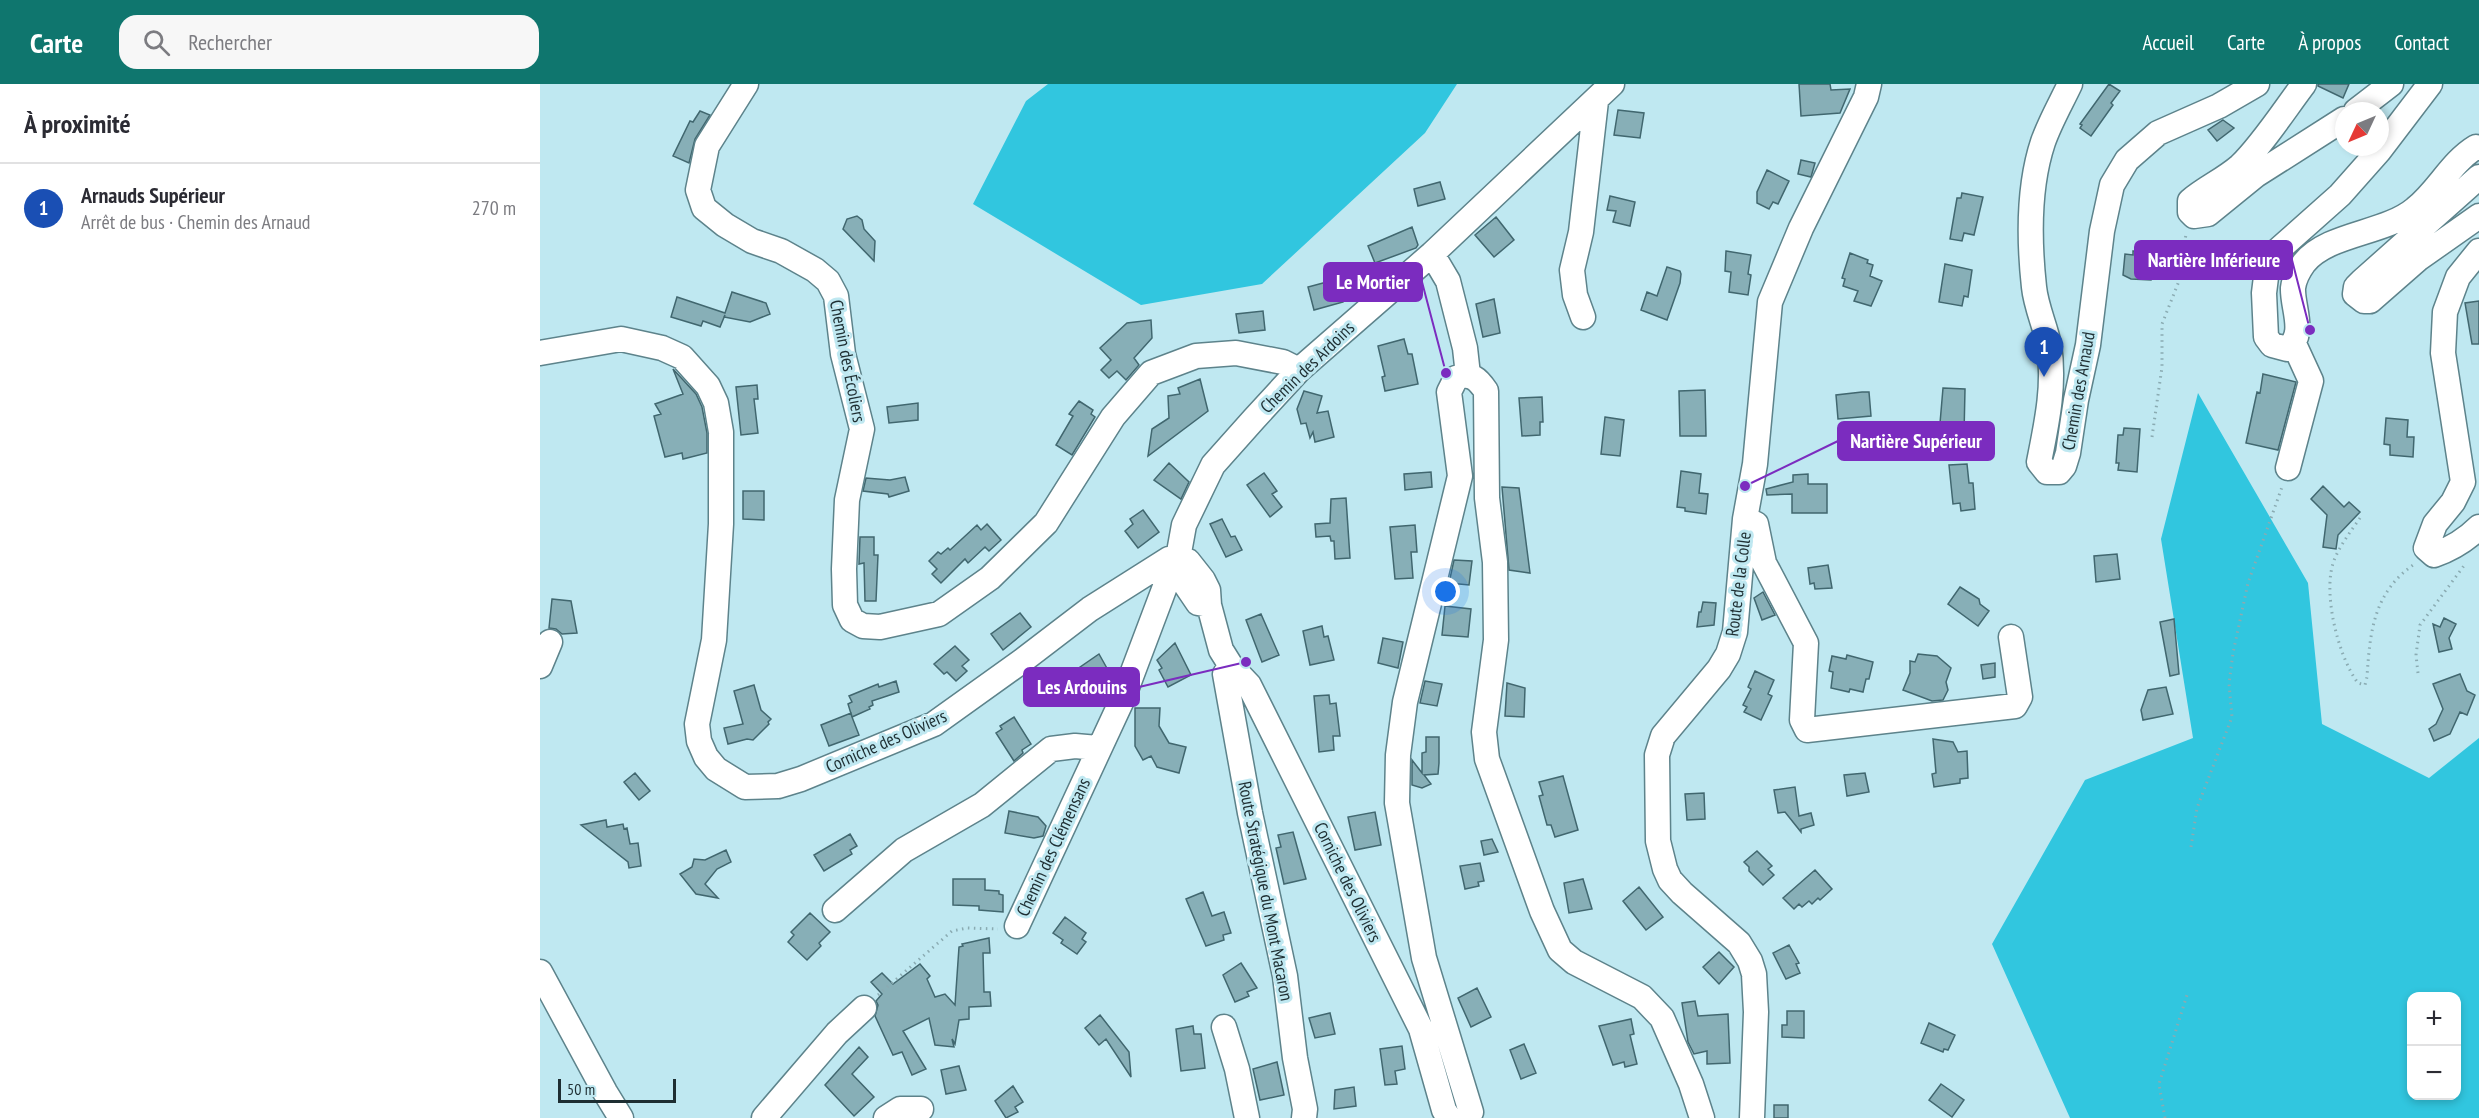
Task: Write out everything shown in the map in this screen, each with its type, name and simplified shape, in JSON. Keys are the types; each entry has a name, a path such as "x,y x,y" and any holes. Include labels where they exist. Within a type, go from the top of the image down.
{"street":[{"name":"Chemin des Écoliers","path":"746,84 706,146 698,190 704,208 725,225 752,241 781,251 815,270 828,280 836,296 843,354 861,429 847,500 845,605 852,620 863,626 880,627 939,614 990,578 1046,523 1113,417 1151,373 1197,356 1236,353 1283,362 1299,370"},
{"name":"Route de la Colle","path":"1752,1118 1751,1089 1756,1012 1754,974 1750,961 1739,943 1682,893 1670,880 1665,869 1658,841 1657,755 1663,736 1709,683 1728,654 1737,625 1745,519 1755,464 1770,302 1801,228 1866,97 1869,84"},
{"name":"Chemin des Arnaud","path":"2070,84 2043,143 2035,178 2031,226 2034,289 2048,343 2052,377 2051,400 2039,462 2047,472 2053,473 2059,472 2064,466 2068,453 2088,345 2102,231 2112,185 2127,160 2158,133 2219,106 2257,84"},
{"path":"2304,84 2242,164 2219,183 2190,201 2190,212 2194,216 2208,214 2256,175 2335,125"},
{"path":"2368,102 2391,84"},
{"path":"2430,84 2379,151 2340,195 2277,251 2267,269 2264,293 2266,336 2272,345 2287,349 2294,344 2297,335 2297,318 2293,287 2297,274 2306,261 2329,246 2390,224 2415,210 2463,155 2476,147 2479,148"},
{"name":"Chemin des Ardoins","path":"1178,558 1184,525 1213,465 1299,370 1432,254 1604,93"},
{"path":"1583,317 1575,294 1572,270 1581,232 1604,93"},
{"path":"2479,177 2362,281 2356,287 2355,294 2364,302 2370,301 2418,259 2479,216"},
{"path":"2474,532 2446,551 2434,555 2430,554 2426,548 2435,524 2453,502 2463,482 2443,353 2445,312 2458,277 2479,251"},
{"path":"1432,254 1448,281 1465,348 1467,375"},
{"name":"Corniche des Oliviers","path":"540,353 621,339 662,348 682,357 708,386 716,403 721,432 720,548 714,640 697,724 699,741 706,757 716,769 745,787 778,786 801,779 934,724 1090,609 1160,562 1178,558 1188,561 1208,590 1209,605 1221,650 1231,666 1249,685 1421,1029 1444,1110 1449,1118"},
{"path":"2289,468 2311,381 2294,344"},
{"path":"1466,1118 1471,1112 1471,1106 1457,1071 1424,958 1397,803 1398,754 1405,702 1460,476 1449,392 1456,378 1467,375 1476,378 1486,391 1487,498 1495,562 1496,640 1484,732 1488,759 1542,911 1560,950 1574,962 1642,997 1662,1018 1691,1084 1702,1118"},
{"path":"1745,519 1756,524 1764,563 1806,643 1802,720 1806,730 2015,706 2020,697 2011,637"},
{"name":"Chemin des Clémensans","path":"1017,927 1123,698 1166,584 1171,577 1181,578 1198,603 1209,605"},
{"path":"540,666 550,642"},
{"name":"Route Stratégique du Mont Macaron","path":"1231,666 1225,674 1250,813 1285,976 1294,1058 1305,1109 1304,1118"},
{"path":"835,910 904,850 982,805 1051,749 1098,748"},
{"path":"540,972 604,1092 621,1118"},
{"path":"764,1118 837,1033 864,1008"},
{"path":"1224,1027 1237,1069 1247,1118"},
{"path":"886,1118 900,1109 921,1109"}],"path":[{"path":"2152,437 2162,367 2162,324 2179,281 2190,212"},
{"path":"2191,847 2197,808 2232,717 2229,684 2232,653 2248,583 2289,468"},
{"path":"2360,518 2334,558 2330,580 2332,614 2339,643 2358,683 2365,685 2373,625 2379,604 2392,582 2430,554"},
{"path":"2418,673 2416,655 2420,625 2466,563 2474,532"},
{"name":"Chemin des Clémensans","path":"864,1008 952,931 967,928 1017,927"},
{"path":"2165,1118 2159,1084 2187,995"}],"shaded area":[{"path":"1048,84 1457,84 1425,133 1262,284 1141,305 973,204 1026,101"},
{"path":"2198,393 2308,583 2322,724 2429,778 2479,738 2479,1118 2070,1118 1992,944 2085,780 2193,738 2161,539"}],"building":[{"path":"1799,84 1830,84 1831,90 1850,89 1840,113 1801,116"},
{"path":"2109,84 2120,91 2091,136 2080,128 2082,125 2080,124"},
{"path":"2318,84 2349,84 2343,98"},
{"path":"1618,110 1644,113 1640,138 1614,135"},
{"path":"700,111 710,115 695,139 689,163 673,156 690,121 693,122"},
{"path":"2223,120 2234,128 2217,141 2208,130"},
{"path":"1801,160 1815,163 1811,177 1798,174"},
{"path":"1767,170 1789,181 1778,204 1773,202 1769,209 1757,203 1757,192"},
{"path":"1440,182 1445,199 1418,206 1414,189"},
{"path":"1962,193 1983,197 1974,235 1964,233 1962,241 1950,239 1957,198 1961,198"},
{"path":"1610,196 1635,202 1630,226 1613,222 1616,211 1607,210"},
{"path":"857,216 862,220 864,229 875,241 874,261 843,229 847,219"},
{"path":"1496,217 1514,240 1494,257 1475,235"},
{"path":"1412,227 1418,245 1416,248 1375,263 1368,246"},
{"path":"1726,251 1751,255 1748,295 1729,292 1731,272 1725,271"},
{"path":"2133,251 2152,252 2151,280 2131,279 2123,275 2125,254 2133,255"},
{"path":"1850,253 1868,260 1867,263 1873,265 1870,276 1882,281 1871,306 1854,301 1858,291 1843,286 1845,279 1842,278"},
{"path":"1945,264 1972,270 1968,297 1964,296 1962,306 1939,302"},
{"path":"1667,267 1680,271 1681,274 1667,320 1641,310 1647,292 1657,296"},
{"path":"1338,279 1343,302 1314,310 1308,287"},
{"path":"732,292 766,303 770,314 750,322 724,317 720,327 703,321 701,326 671,317 677,297 725,313"},
{"path":"1494,299 1500,333 1483,337 1476,304"},
{"path":"2479,301 2479,344 2472,344 2465,303"},
{"path":"1263,311 1265,330 1239,333 1236,314"},
{"path":"1151,320 1152,338 1134,358 1139,365 1126,380 1117,371 1109,378 1101,370 1111,360 1100,348 1127,323"},
{"path":"1404,339 1408,354 1412,354 1418,384 1385,391 1382,377 1385,376 1378,346"},
{"path":"673,369 696,394 702,407 707,433 707,453 683,459 682,453 665,457 654,416 661,414 655,404 683,394"},
{"path":"2263,374 2296,382 2278,450 2246,443"},
{"path":"1200,379 1208,411 1148,456 1152,429 1169,418 1168,396 1180,394 1178,388"},
{"path":"757,385 758,399 754,399 758,433 741,435 736,387"},
{"path":"1943,388 1965,389 1964,435 1939,435"},
{"path":"1705,390 1706,436 1680,436 1679,391"},
{"path":"1304,391 1322,396 1317,413 1328,411 1334,437 1315,442 1313,432 1310,438 1306,423 1301,424 1297,409"},
{"path":"1869,392 1871,416 1838,419 1836,395"},
{"path":"1542,397 1543,422 1540,422 1540,435 1522,436 1519,398"},
{"path":"1079,401 1093,410 1091,414 1095,417 1072,455 1056,445 1073,416 1069,414"},
{"path":"918,403 918,420 889,423 887,407"},
{"path":"1605,417 1624,420 1620,456 1601,454"},
{"path":"2386,418 2408,420 2407,437 2414,437 2413,457 2390,455 2390,445 2384,444"},
{"path":"2124,428 2140,429 2137,472 2118,470 2119,463 2116,463 2118,435 2123,435"},
{"path":"1169,463 1189,482 1181,499 1154,480"},
{"path":"1967,464 1969,483 1973,483 1975,509 1961,511 1960,503 1953,504 1949,465"},
{"path":"1681,471 1701,474 1699,493 1708,494 1706,514 1685,511 1685,508 1677,507"},
{"path":"1431,472 1432,487 1405,490 1404,474"},
{"path":"1264,473 1277,491 1272,494 1282,507 1270,517 1247,485"},
{"path":"1808,474 1808,484 1827,484 1827,513 1792,513 1792,494 1767,495 1766,489 1793,482 1793,475"},
{"path":"905,477 909,491 889,497 888,494 863,491 866,478 890,480"},
{"path":"2323,486 2344,507 2349,502 2360,512 2338,535 2336,549 2323,547 2327,515 2311,499"},
{"path":"1502,487 1519,488 1530,573 1509,570"},
{"path":"743,491 764,491 764,520 743,519"},
{"path":"1346,498 1350,558 1335,559 1334,541 1331,541 1330,536 1316,537 1315,524 1330,523 1331,499"},
{"path":"1143,510 1159,532 1138,548 1125,531 1133,524 1130,519"},
{"path":"1222,519 1231,537 1235,536 1242,550 1226,557 1210,524"},
{"path":"987,524 1001,540 989,551 985,547 968,563 965,559 941,583 932,574 937,569 929,561 938,552 941,554 948,548 950,550 977,525 981,530"},
{"path":"1415,525 1417,552 1411,552 1413,578 1395,579 1390,527"},
{"path":"860,537 874,537 874,555 878,555 876,601 865,601 864,563 859,564"},
{"path":"2117,554 2120,579 2096,582 2094,556"},
{"path":"1454,560 1472,561 1469,585 1449,583"},
{"path":"1828,565 1832,588 1815,589 1814,583 1810,584 1808,568"},
{"path":"1960,587 1979,599 1980,604 1989,611 1978,626 1948,604"},
{"path":"1763,592 1775,615 1762,620 1754,598"},
{"path":"552,599 571,601 577,633 562,634 556,629 549,628"},
{"path":"1703,602 1716,603 1714,625 1697,627 1699,612 1701,612"},
{"path":"1445,606 1471,609 1468,637 1442,635"},
{"path":"1020,613 1031,627 1003,650 991,634"},
{"path":"1261,614 1279,655 1262,662 1246,620"},
{"path":"2444,618 2456,624 2449,638 2452,649 2439,652 2433,624 2440,627"},
{"path":"2174,619 2179,674 2170,676 2160,622"},
{"path":"1322,626 1324,637 1328,636 1334,660 1310,665 1303,631"},
{"path":"1383,638 1403,642 1398,668 1378,663"},
{"path":"1175,643 1191,675 1168,687 1159,670 1162,668 1157,660"},
{"path":"955,646 969,660 962,666 967,671 956,681 934,664"},
{"path":"1099,654 1113,679 1103,687 1106,691 1095,701 1073,672"},
{"path":"1918,654 1937,656 1951,668 1946,682 1948,690 1943,700 1932,701 1903,690 1910,673 1910,661 1915,662"},
{"path":"1847,655 1873,662 1863,692 1831,688 1833,672 1829,671 1832,656 1846,659"},
{"path":"1995,663 1995,677 1983,679 1981,665"},
{"path":"1755,671 1774,680 1768,694 1772,696 1761,720 1744,712 1747,707 1743,705 1751,689 1748,687"},
{"path":"2460,674 2467,691 2475,695 2467,715 2460,712 2450,734 2434,741 2429,729 2436,724 2443,709 2433,684"},
{"path":"896,681 899,692 872,701 873,705 869,707 870,709 852,717 859,735 829,746 821,725 851,713 848,704 852,702 849,696 878,684 879,687"},
{"path":"1425,681 1442,684 1437,706 1420,703"},
{"path":"1507,683 1525,688 1524,717 1505,716"},
{"path":"754,685 761,710 771,719 769,724 753,740 747,739 728,744 724,728 743,724 734,691"},
{"path":"2166,687 2173,714 2143,720 2141,710 2148,690"},
{"path":"1329,695 1330,704 1336,703 1340,736 1333,736 1334,750 1319,752 1314,696"},
{"path":"1135,708 1160,708 1159,726 1169,743 1186,747 1179,773 1157,767 1151,756 1143,760 1135,746"},
{"path":"1014,717 1031,744 1022,750 1023,753 1014,761 996,733 1002,729 1000,726"},
{"path":"1426,737 1439,737 1439,763 1438,774 1424,775 1431,784 1422,788 1412,785 1412,760 1422,773 1422,753 1426,752"},
{"path":"1933,739 1953,742 1958,752 1967,751 1968,778 1960,779 1960,783 1934,787 1932,774 1936,773"},
{"path":"635,773 650,791 639,800 624,782"},
{"path":"1865,773 1869,792 1847,796 1844,775"},
{"path":"1563,776 1578,830 1555,837 1551,825 1547,825 1539,796 1543,795 1539,782"},
{"path":"1795,787 1799,816 1811,813 1814,825 1801,829 1801,832 1785,812 1778,813 1774,790"},
{"path":"1704,793 1705,819 1687,820 1685,794"},
{"path":"1009,811 1038,817 1046,826 1043,836 1034,838 1005,833"},
{"path":"1375,812 1381,845 1355,850 1348,817"},
{"path":"606,820 607,827 623,824 624,829 627,828 630,844 638,843 641,866 629,868 628,862 581,825"},
{"path":"1293,832 1306,879 1284,884 1276,848 1281,847 1278,835"},
{"path":"850,834 857,846 850,850 852,854 824,871 814,855"},
{"path":"1492,839 1498,852 1484,855 1481,841"},
{"path":"726,850 731,862 717,869 705,884 718,898 696,894 680,874 692,867 694,859 705,860"},
{"path":"1757,851 1772,866 1768,869 1774,875 1763,885 1749,871 1749,867 1744,862"},
{"path":"1480,863 1484,881 1478,882 1479,886 1465,889 1460,866"},
{"path":"1815,870 1832,889 1820,900 1818,898 1812,904 1809,901 1802,907 1799,904 1794,909 1783,898"},
{"path":"953,879 985,879 985,890 999,891 999,894 1003,895 1003,912 979,910 979,906 953,905"},
{"path":"1583,879 1592,909 1569,913 1564,883"},
{"path":"1639,887 1663,917 1646,930 1623,901"},
{"path":"1203,892 1212,916 1224,912 1231,933 1223,935 1224,940 1206,946 1186,899"},
{"path":"810,913 830,932 819,943 821,946 807,960 788,942 794,935 791,932"},
{"path":"1065,917 1086,933 1082,939 1086,942 1077,954 1061,943 1063,940 1053,933"},
{"path":"989,938 990,953 983,953 984,992 990,992 991,1006 969,1007 969,1019 959,1020 955,1044 952,1039 954,1047 935,1045 929,1018 903,1031 926,1069 912,1075 902,1052 893,1055 875,1016 878,1005 876,1001 882,994 871,982 882,973 893,984 920,964 930,976 927,979 935,997 945,994 955,1005 959,947 963,946 962,944"},
{"path":"1789,945 1799,963 1796,964 1800,973 1786,979 1773,953"},
{"path":"1719,952 1734,967 1719,984 1703,967"},
{"path":"1241,963 1257,988 1247,992 1249,996 1235,1002 1223,975"},
{"path":"1477,988 1491,1017 1471,1027 1458,998"},
{"path":"1695,1001 1698,1016 1728,1014 1730,1063 1707,1064 1707,1051 1694,1054 1688,1042 1682,1003"},
{"path":"1787,1011 1804,1011 1804,1038 1782,1037 1782,1025 1787,1025"},
{"path":"1330,1013 1335,1034 1315,1038 1309,1018"},
{"path":"1100,1015 1129,1052 1131,1077 1106,1039 1099,1045 1085,1028"},
{"path":"1631,1019 1634,1034 1630,1035 1637,1064 1625,1067 1624,1062 1613,1065 1599,1026"},
{"path":"1929,1023 1955,1035 1948,1050 1944,1049 1943,1052 1921,1043"},
{"path":"1193,1026 1194,1034 1201,1034 1205,1068 1181,1071 1176,1029"},
{"path":"1524,1044 1536,1073 1521,1079 1510,1050"},
{"path":"1402,1046 1405,1069 1395,1071 1397,1084 1385,1085 1380,1049"},
{"path":"859,1047 868,1057 852,1074 874,1097 854,1116 825,1085"},
{"path":"1277,1062 1284,1095 1260,1100 1253,1069"},
{"path":"959,1066 966,1090 946,1094 941,1070"},
{"path":"1941,1084 1964,1100 1952,1117 1929,1100"},
{"path":"1013,1086 1023,1102 1015,1107 1018,1112 1006,1118 995,1101"},
{"path":"1354,1087 1356,1106 1334,1109 1335,1090"},
{"path":"1774,1105 1788,1105 1788,1118 1774,1118"}],"place":[{"name":"Nartière Inférieure","path":"2310,330"},
{"name":"Le Mortier","path":"1446,373"},
{"name":"Arnauds Supérieur","path":"2044,377"},
{"name":"Nartière Supérieur","path":"1745,486"},
{"name":"Les Ardouins","path":"1246,662"}]}
